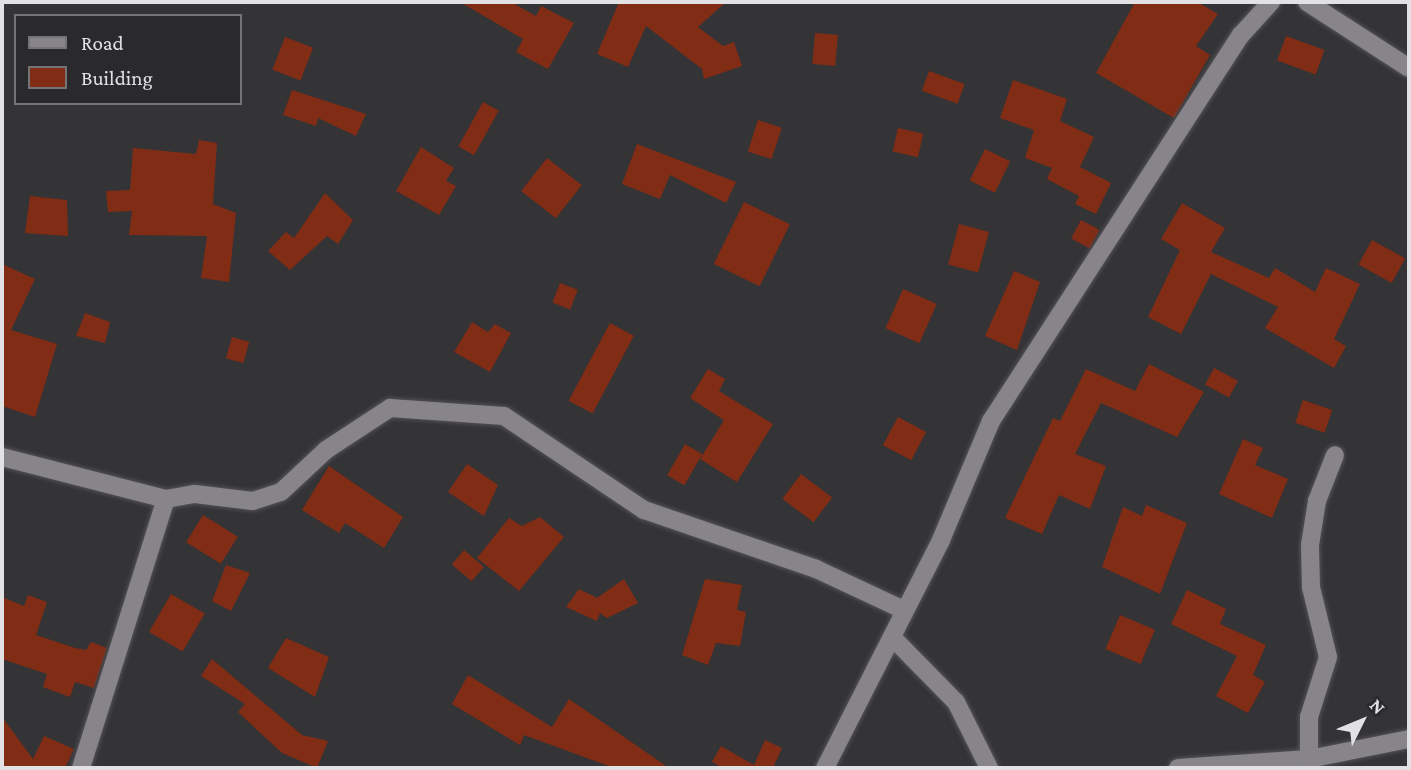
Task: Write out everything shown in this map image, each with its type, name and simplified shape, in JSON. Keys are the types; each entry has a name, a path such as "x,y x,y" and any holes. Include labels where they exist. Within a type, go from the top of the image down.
{"street":[{"path":"825,768 893,638 1012,387 1096,268 1241,36 1271,2"},
{"path":"1307,2 1409,68"},
{"path":"2,457 166,499 195,494 253,501 281,492 326,450 390,408 505,416 644,510 816,569 904,610"},
{"path":"1309,759 1309,717 1328,657 1311,587 1310,545 1317,501 1335,455"},
{"path":"81,768 166,499"},
{"path":"893,638 956,702 989,768"},
{"path":"1178,768 1309,759 1409,739"}],"building":[{"path":"460,2 511,2 536,16 541,6 574,23 548,69 516,52 523,39"},
{"path":"619,2 726,2 698,27 723,46 734,42 742,66 704,79 702,69 646,26 628,67 597,54"},
{"path":"1135,2 1197,2 1218,14 1196,46 1210,55 1174,118 1096,73"},
{"path":"815,33 838,35 835,66 812,64"},
{"path":"1286,36 1325,50 1316,74 1277,60"},
{"path":"285,37 313,48 300,80 272,70"},
{"path":"929,71 965,84 958,104 922,91"},
{"path":"1013,80 1067,99 1060,121 1094,137 1080,167 1111,183 1096,214 1075,204 1079,196 1047,179 1052,168 1025,158 1034,130 1000,118"},
{"path":"292,90 366,114 356,136 318,118 316,126 283,115"},
{"path":"483,102 499,111 474,155 458,147"},
{"path":"758,120 782,128 772,159 748,151"},
{"path":"898,128 923,134 918,157 893,151"},
{"path":"199,140 217,143 213,204 236,213 229,282 201,278 207,236 129,235 132,211 108,212 106,191 130,190 133,148 196,154"},
{"path":"637,144 736,182 726,203 670,175 660,199 622,184"},
{"path":"421,147 454,168 446,181 456,186 439,215 396,191"},
{"path":"985,149 1010,161 995,193 970,180"},
{"path":"547,158 582,185 556,218 521,191"},
{"path":"325,193 353,220 338,244 327,236 290,270 268,251 286,232 294,238"},
{"path":"30,196 67,200 68,236 25,233"},
{"path":"744,202 790,224 760,286 714,264"},
{"path":"1182,203 1225,228 1211,252 1269,278 1275,268 1315,292 1326,268 1360,284 1334,339 1346,346 1334,368 1265,328 1278,307 1211,274 1181,334 1148,317 1180,250 1161,239"},
{"path":"1081,220 1100,230 1090,248 1071,239"},
{"path":"959,224 989,232 978,273 948,265"},
{"path":"1372,240 1405,258 1392,283 1358,264"},
{"path":"2,264 35,279 11,330 57,344 35,417 2,406"},
{"path":"1014,271 1040,282 1017,350 985,336"},
{"path":"560,283 578,290 570,309 552,303"},
{"path":"903,289 937,304 919,343 886,328"},
{"path":"85,313 110,322 105,343 76,336"},
{"path":"472,322 488,332 495,324 511,333 490,372 454,352"},
{"path":"610,323 634,336 593,413 569,401"},
{"path":"232,337 249,342 243,363 226,358"},
{"path":"1149,364 1204,392 1177,437 1101,403 1075,454 1106,466 1090,509 1059,495 1042,534 1005,518 1053,418 1060,421 1086,369 1135,391"},
{"path":"1214,368 1238,381 1229,397 1205,385"},
{"path":"708,369 725,379 719,391 773,424 737,482 700,459 724,420 690,398"},
{"path":"1303,400 1332,410 1324,433 1295,423"},
{"path":"898,417 926,432 911,460 883,445"},
{"path":"1243,439 1263,448 1255,465 1288,479 1272,518 1219,494"},
{"path":"685,444 702,454 684,485 667,475"},
{"path":"467,464 498,485 484,516 448,492"},
{"path":"329,466 403,517 384,548 345,523 339,533 302,510"},
{"path":"801,474 832,497 813,522 782,499"},
{"path":"1146,505 1187,523 1160,594 1102,567 1123,507 1142,516"},
{"path":"203,515 238,537 221,564 186,542"},
{"path":"540,517 564,537 519,591 477,558 509,518 522,526"},
{"path":"464,550 484,567 472,581 452,565"},
{"path":"226,565 250,573 231,611 212,601"},
{"path":"624,579 638,603 607,618 600,613 597,621 566,607 579,589 597,598"},
{"path":"705,579 742,585 737,610 746,612 740,646 716,643 708,665 682,655"},
{"path":"1187,590 1226,609 1220,624 1266,645 1253,675 1265,682 1248,713 1216,696 1237,656 1171,624"},
{"path":"171,594 205,614 183,652 149,632"},
{"path":"28,595 47,602 36,635 75,648 86,650 91,642 107,648 94,688 75,682 70,697 43,687 47,674 2,659 2,597 24,606"},
{"path":"1120,615 1155,630 1141,664 1106,649"},
{"path":"286,638 329,657 315,697 268,668"},
{"path":"212,659 302,735 328,741 317,768 282,753 238,712 245,704 201,676"},
{"path":"468,675 552,727 569,699 669,768 614,768 524,735 520,745 452,704"},
{"path":"2,717 33,759 44,736 74,749 65,768 2,768"},
{"path":"765,740 782,748 773,768 723,768 712,762 721,746 754,765"}]}
